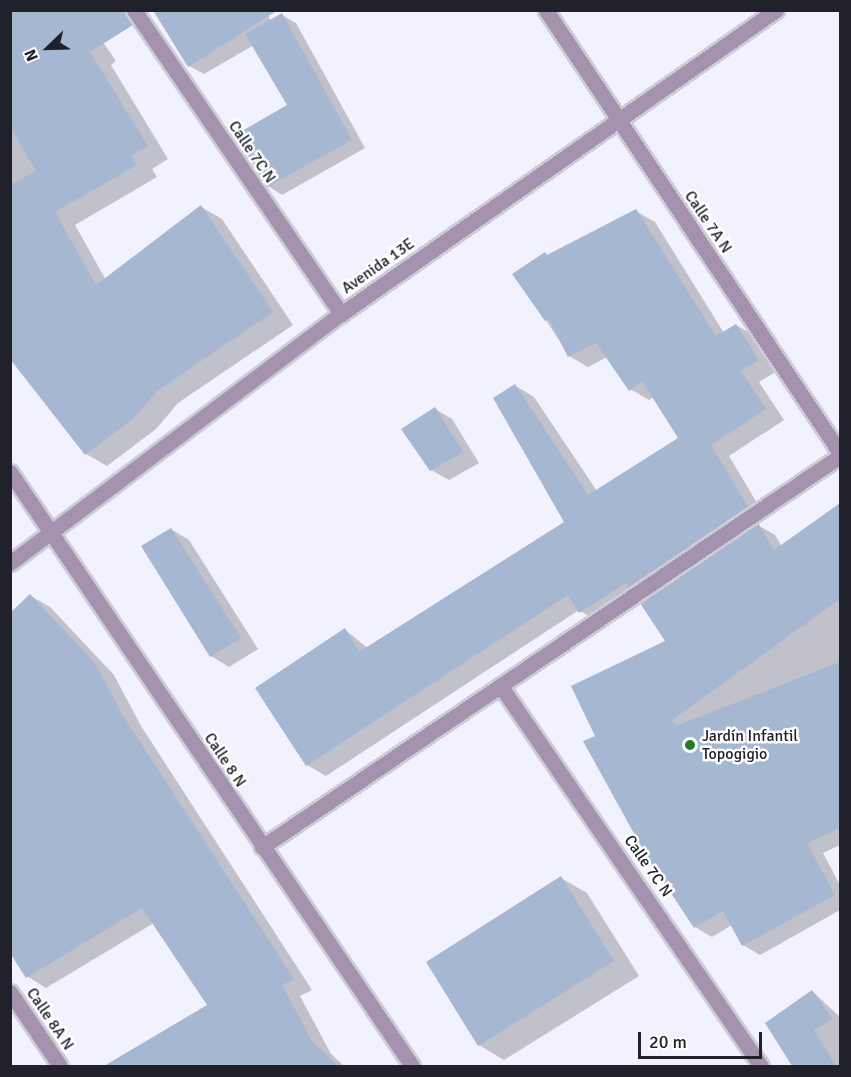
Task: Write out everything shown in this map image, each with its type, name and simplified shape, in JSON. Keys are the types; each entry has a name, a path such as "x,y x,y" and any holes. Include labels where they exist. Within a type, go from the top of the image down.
{"street":[{"name":"Calle 7C N","path":"134,10 340,314"},
{"name":"Calle 7A N","path":"546,10 840,454"},
{"name":"Avenida 13E","path":"10,563 48,531 340,314 776,10"},
{"path":"262,847 502,688 840,454"},
{"name":"Calle 8 N","path":"10,472 412,1066"},
{"name":"Calle 7C N","path":"502,688 761,1066"},
{"name":"Calle 8A N","path":"10,992 60,1066"}],"building":[{"path":"10,10 124,10 133,25 90,52 148,146 131,156 137,165 55,212 96,285 201,205 273,312 157,391 135,417 85,455 10,359 10,185 36,171 10,126"},
{"path":"146,10 278,10 188,67 154,12"},
{"path":"282,13 352,140 267,187 235,135 287,105 245,34"},
{"path":"636,209 716,336 736,324 759,360 741,371 766,409 711,445 748,507 629,587 626,583 579,613 568,595 306,766 255,688 345,628 359,652 564,522 493,398 515,384 588,495 678,438 642,381 629,391 596,343 568,357 549,319 545,321 512,274 545,252 547,255"},
{"path":"435,407 463,452 430,471 401,429"},
{"path":"840,503 840,599 672,720 676,726 840,662 840,828 807,843 835,895 742,946 723,911 694,928 647,857 583,741 595,736 571,686 665,641 640,603 758,523 774,550"},
{"path":"171,528 241,638 210,657 141,546"},
{"path":"30,594 95,663 122,714 294,979 282,985 312,1041 338,1066 104,1066 207,1005 142,908 26,978 10,953 10,613"},
{"path":"561,876 614,961 478,1046 426,962"},
{"path":"812,990 833,1019 814,1030 836,1066 792,1066 765,1023"}],"place":[{"name":"Jardín Infantil Topogigio","path":"690,745"}]}
